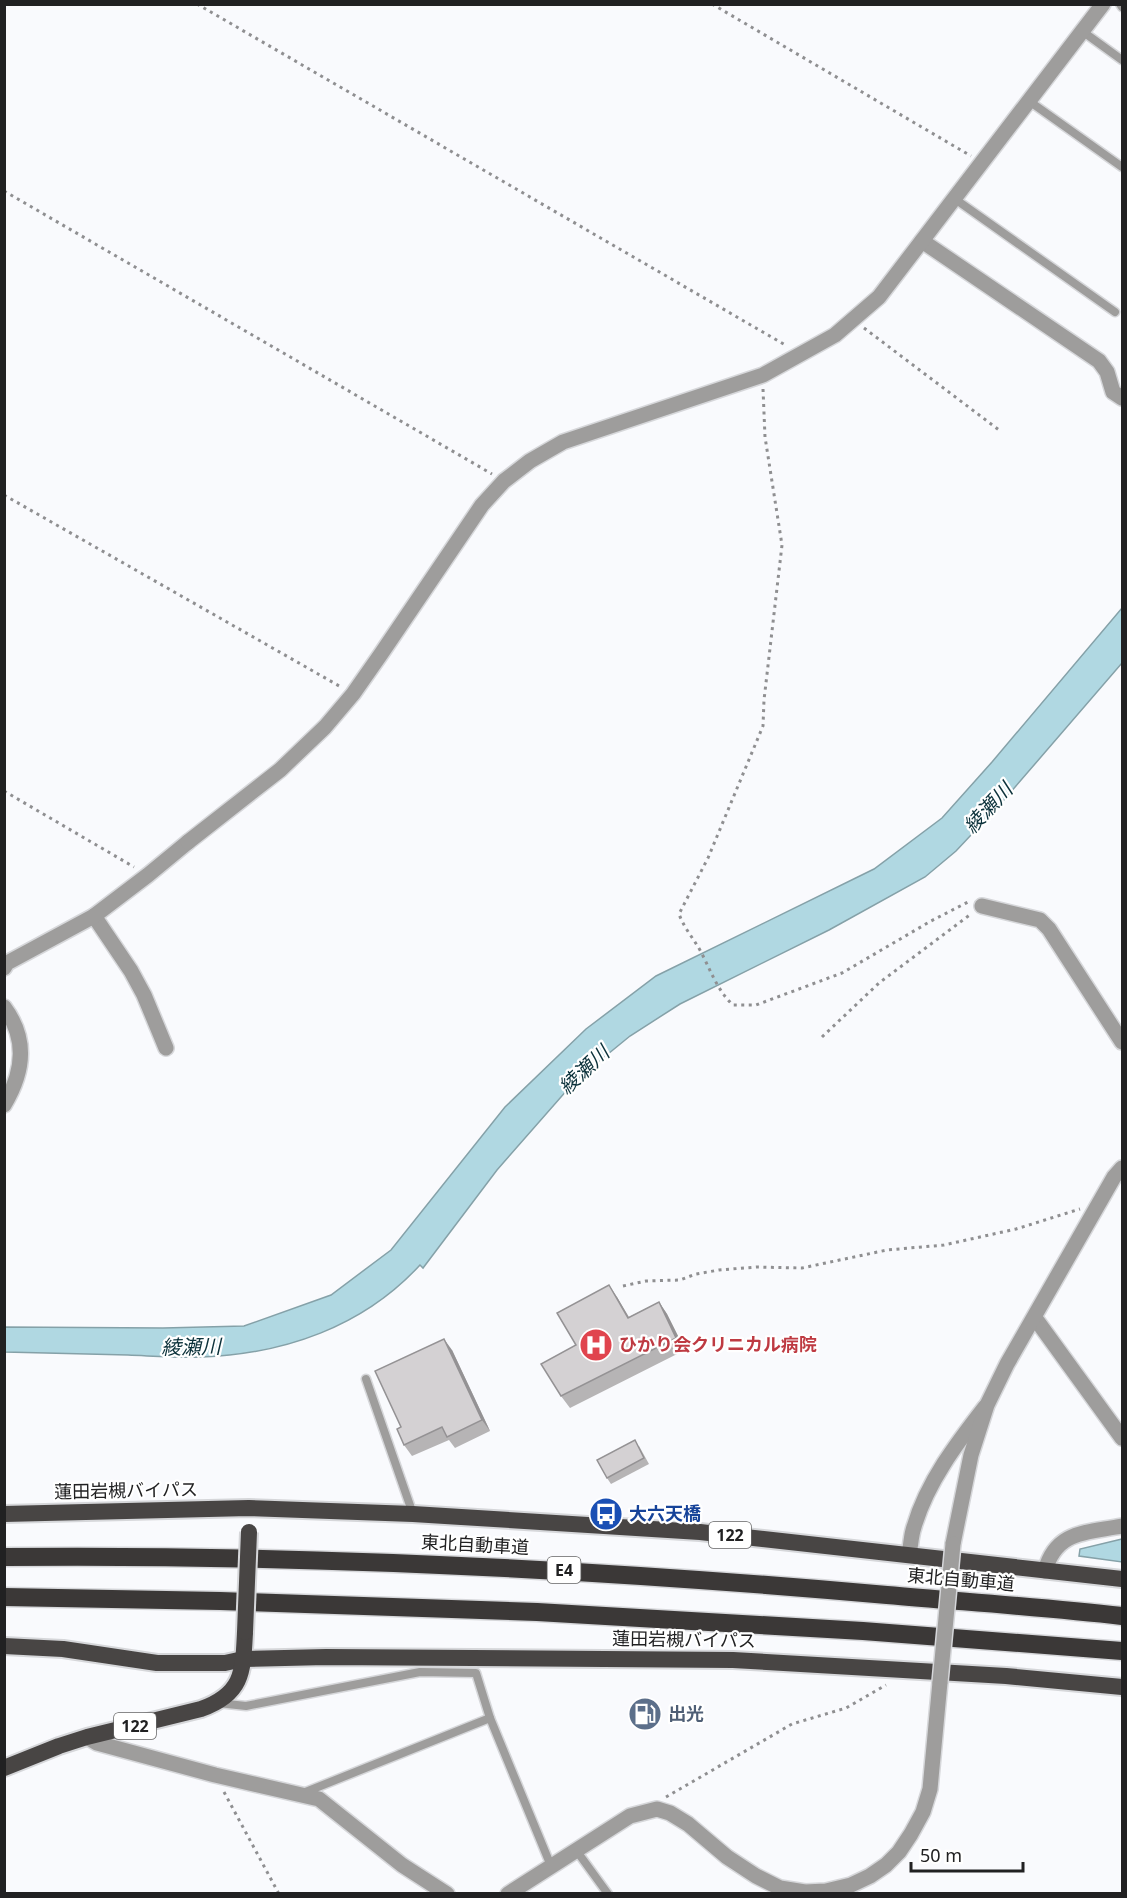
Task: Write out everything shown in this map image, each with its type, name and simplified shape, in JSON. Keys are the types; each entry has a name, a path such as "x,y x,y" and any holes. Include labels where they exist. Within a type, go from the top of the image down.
{"highway":[{"name":"蓮田岩槻バイパス","path":"4,1514 249,1508 413,1514 700,1532 1122,1579"},
{"path":"218,1703 229,1695 237,1683 243,1659 249,1508"},
{"name":"東北自動車道","path":"4,1557 223,1556 541,1569 720,1580 1122,1616"},
{"path":"4,1597 220,1601 537,1612 875,1632 1122,1652"},
{"name":"蓮田岩槻バイパス","path":"4,1646 63,1650 157,1663 225,1663 243,1659 326,1657 733,1660 994,1676 1122,1687"},
{"name":"122","path":"4,1768 87,1737 218,1703"}],"street":[{"path":"5,964 94,916 293,758 325,727 353,694 482,505 504,481 530,461 563,442 763,375 835,335 854,320 879,297 1102,4"},
{"path":"922,241 1099,361 1107,372 1113,392 1122,398"},
{"path":"982,906 1040,920 1049,929 1122,1042"},
{"path":"94,916 140,987 166,1048"},
{"path":"4,1007 13,1018 20,1039 20,1064 13,1090 4,1105"},
{"path":"508,1893 630,1816 657,1809 670,1813 688,1824 727,1857 780,1888 805,1892 826,1892 851,1885 870,1876 892,1858 911,1834 923,1812 930,1789 953,1544 971,1455 987,1405 1007,1364 1101,1201 1120,1174"},
{"path":"1035,1318 1122,1438"},
{"path":"909,1554 913,1527 931,1485 957,1444 987,1405"},
{"path":"1045,1571 1053,1551 1068,1537 1122,1526"},
{"path":"87,1737 97,1743 215,1775 319,1799 402,1865 447,1893"}],"lane":[{"path":"1082,31 1122,60"},
{"path":"1029,101 1122,167"},
{"path":"955,199 1115,312"},
{"path":"366,1379 413,1514"},
{"path":"218,1703 246,1706 420,1672 476,1673 490,1718 551,1866"},
{"path":"300,1795 490,1718"},
{"path":"576,1850 608,1893"}],"path":[{"path":"197,4 802,354"},
{"path":"712,4 982,163"},
{"path":"4,191 504,481"},
{"path":"854,320 999,430"},
{"path":"763,375 765,437 782,545 763,726 708,858 679,914 682,922 699,949 722,995 733,1005 756,1005 842,973 967,902 982,906"},
{"path":"4,495 353,694"},
{"path":"4,791 148,875"},
{"path":"822,1037 879,983 982,906"},
{"path":"623,1286 646,1281 680,1280 718,1270 757,1267 802,1268 887,1250 944,1245 1056,1218 1101,1201"},
{"path":"641,1812 792,1724 846,1708 888,1684"},
{"path":"215,1775 279,1893"}],"water":[{"name":"綾瀬川","path":"1122,608 1122,663 1003,801 956,851 925,877 829,930 680,1004 630,1036 575,1081 497,1170 423,1268 420,1265 398,1287 373,1305 348,1321 292,1343 233,1355 183,1357 5,1352 5,1327 244,1326 331,1295 391,1250 505,1107 586,1029 656,976 874,869 942,818"},
{"path":"1122,1539 1122,1562 1079,1556 1080,1549"}],"building":[{"path":"609,1285 628,1318 659,1302 676,1338 561,1396 541,1364 576,1345 557,1313"},
{"path":"444,1339 482,1420 447,1437 442,1427 404,1445 397,1429 401,1427 375,1371"},
{"path":"635,1440 644,1458 607,1478 597,1460"}],"place":[{"name":"ひかり会クリニカル病院","path":"596,1345"},
{"name":"大六天橋","path":"606,1514"},
{"name":"出光","path":"645,1714"}]}
